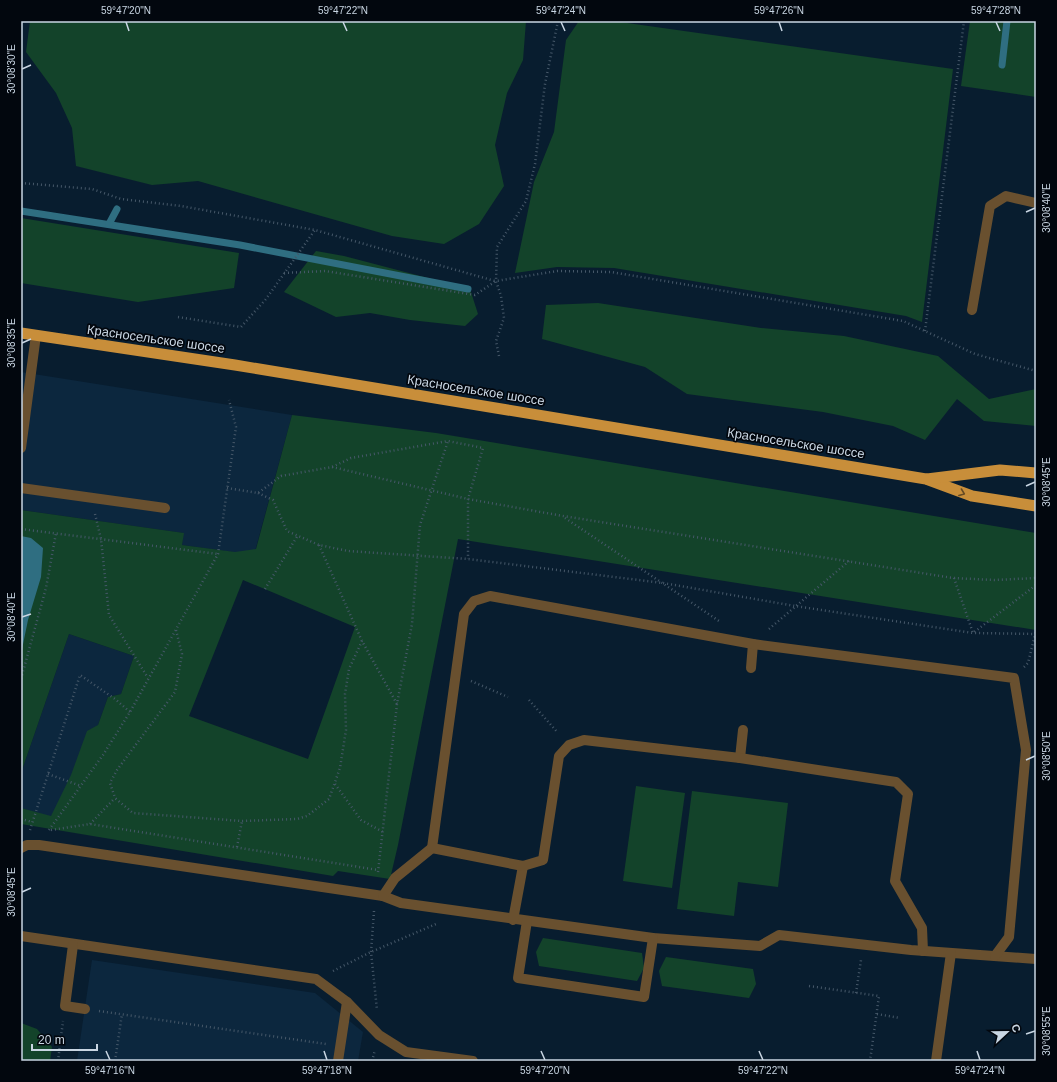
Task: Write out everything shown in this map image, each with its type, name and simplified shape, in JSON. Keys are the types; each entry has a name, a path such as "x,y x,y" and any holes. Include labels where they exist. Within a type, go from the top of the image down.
{"highway":[{"name":"Красносельское шоссе","path":"21,333 242,366 926,479 972,496 1036,506"},
{"name":"Красносельское шоссе","path":"926,479 1000,470 1036,473"}],"lane":[{"path":"972,310 990,206 1006,196 1036,203"},
{"path":"21,448 36,335"},
{"path":"21,488 165,508"},
{"path":"379,896 395,878 432,848 464,614 474,601 490,596 753,644 1014,678 1026,750 1009,937 995,956"},
{"path":"751,668 753,644"},
{"path":"740,758 743,730"},
{"path":"432,848 523,866 543,860 559,756 569,745 584,740 740,758 896,782 908,794 895,881 922,928 923,951"},
{"path":"24,846 39,845 379,896 401,902 513,920 653,938 760,946 779,935 951,954 1036,959"},
{"path":"513,920 523,866"},
{"path":"527,922 518,978 644,997 653,938"},
{"path":"21,936 73,945 316,980 347,1002 379,1035 406,1052 468,1061"},
{"path":"73,945 65,1006 85,1009"},
{"path":"936,1061 951,954"},
{"path":"338,1061 347,1002"}],"path":[{"path":"499,356 496,341 504,318 501,296 496,281 497,247 526,201 535,164 545,84 558,21"},
{"path":"925,331 964,21"},
{"path":"21,183 92,188 121,199 181,206 315,230 496,281"},
{"path":"178,317 242,327 266,299 315,230"},
{"path":"284,273 325,271 475,295 496,281 557,271 611,272 903,320 975,354 1036,371"},
{"path":"39,845 81,786 130,712 218,554 236,427 229,400"},
{"path":"258,492 281,476 332,467 351,458 448,440 483,448 468,499 468,558"},
{"path":"379,1035 371,952 379,896 378,870 397,704 412,624 416,555 420,525 430,490 448,440"},
{"path":"332,467 468,499 563,516 954,578 994,580 1036,578"},
{"path":"227,488 258,492 273,500 287,531 319,544 348,552 468,558 663,583 795,606 972,633 1036,633 1028,663 1014,678"},
{"path":"91,498 101,539 109,615 148,678"},
{"path":"563,516 721,622"},
{"path":"21,529 218,554"},
{"path":"21,679 46,588 56,533"},
{"path":"265,589 298,535"},
{"path":"319,544 362,641 397,704"},
{"path":"753,644 795,606 850,561"},
{"path":"954,578 972,633"},
{"path":"972,633 1036,585"},
{"path":"176,630 182,654 175,692 117,770 110,782 115,798 133,813 242,821 297,819 307,816 329,799 343,756 346,730 345,694 349,669 362,641"},
{"path":"24,846 80,675 115,699 130,712"},
{"path":"456,675 508,697"},
{"path":"529,700 569,745"},
{"path":"48,774 81,786"},
{"path":"334,784 362,820 383,832"},
{"path":"90,824 115,798"},
{"path":"21,819 32,822"},
{"path":"237,847 242,821"},
{"path":"50,830 90,824 378,870"},
{"path":"316,980 371,952 454,917 455,911"},
{"path":"856,993 863,945"},
{"path":"809,986 879,996 870,1061"},
{"path":"58,1061 65,1006"},
{"path":"85,1009 340,1046"},
{"path":"115,1061 122,1014"},
{"path":"877,1014 900,1018"}],"shaded area":[{"path":"21,372 292,415 254,555 182,545 183,533 21,510"},
{"path":"21,536 31,538 43,548 41,577 28,620 21,654"},
{"path":"69,634 134,656 121,694 108,697 98,725 51,817 21,808 21,773"},
{"path":"92,960 315,993 363,1032 358,1061 77,1061"}],"green space":[{"path":"30,21 526,21 523,60 507,93 495,145 504,186 479,224 444,244 392,236 198,181 152,185 76,166 72,128 56,93 26,52"},
{"path":"579,21 613,21 953,69 922,322 906,316 614,268 557,267 515,273 534,182 554,132 566,40"},
{"path":"970,21 1036,21 1036,97 961,86"},
{"path":"21,218 239,253 234,288 138,302 21,283"},
{"path":"316,251 344,256 470,289 478,314 465,326 410,320 370,313 336,317 284,292"},
{"path":"598,303 761,328 844,336 938,356 989,399 1036,389 1036,426 984,421 957,399 925,440 893,426 823,412 687,394 645,367 542,339 546,305"},
{"path":"292,415 436,433 1036,533 1036,630 458,539 390,879 338,871 333,876 21,824 21,808 51,816 71,775 87,731 98,725 108,697 121,694 134,656 69,634 21,773 21,510 184,533 182,545 235,552 256,549","holes":["243,580 355,627 308,759 189,716"]},
{"path":"636,786 685,793 672,888 623,881"},
{"path":"692,791 788,803 778,887 738,882 734,916 677,909"},
{"path":"543,938 642,953 644,968 637,981 539,966 536,952"},
{"path":"666,957 753,969 756,984 749,998 662,986 659,971"},
{"path":"21,1023 37,1029 52,1047 50,1061 21,1061"}],"waterway":[{"path":"1002,65 1007,21"},
{"path":"109,224 117,209"},
{"path":"21,211 240,245 468,289"}]}
